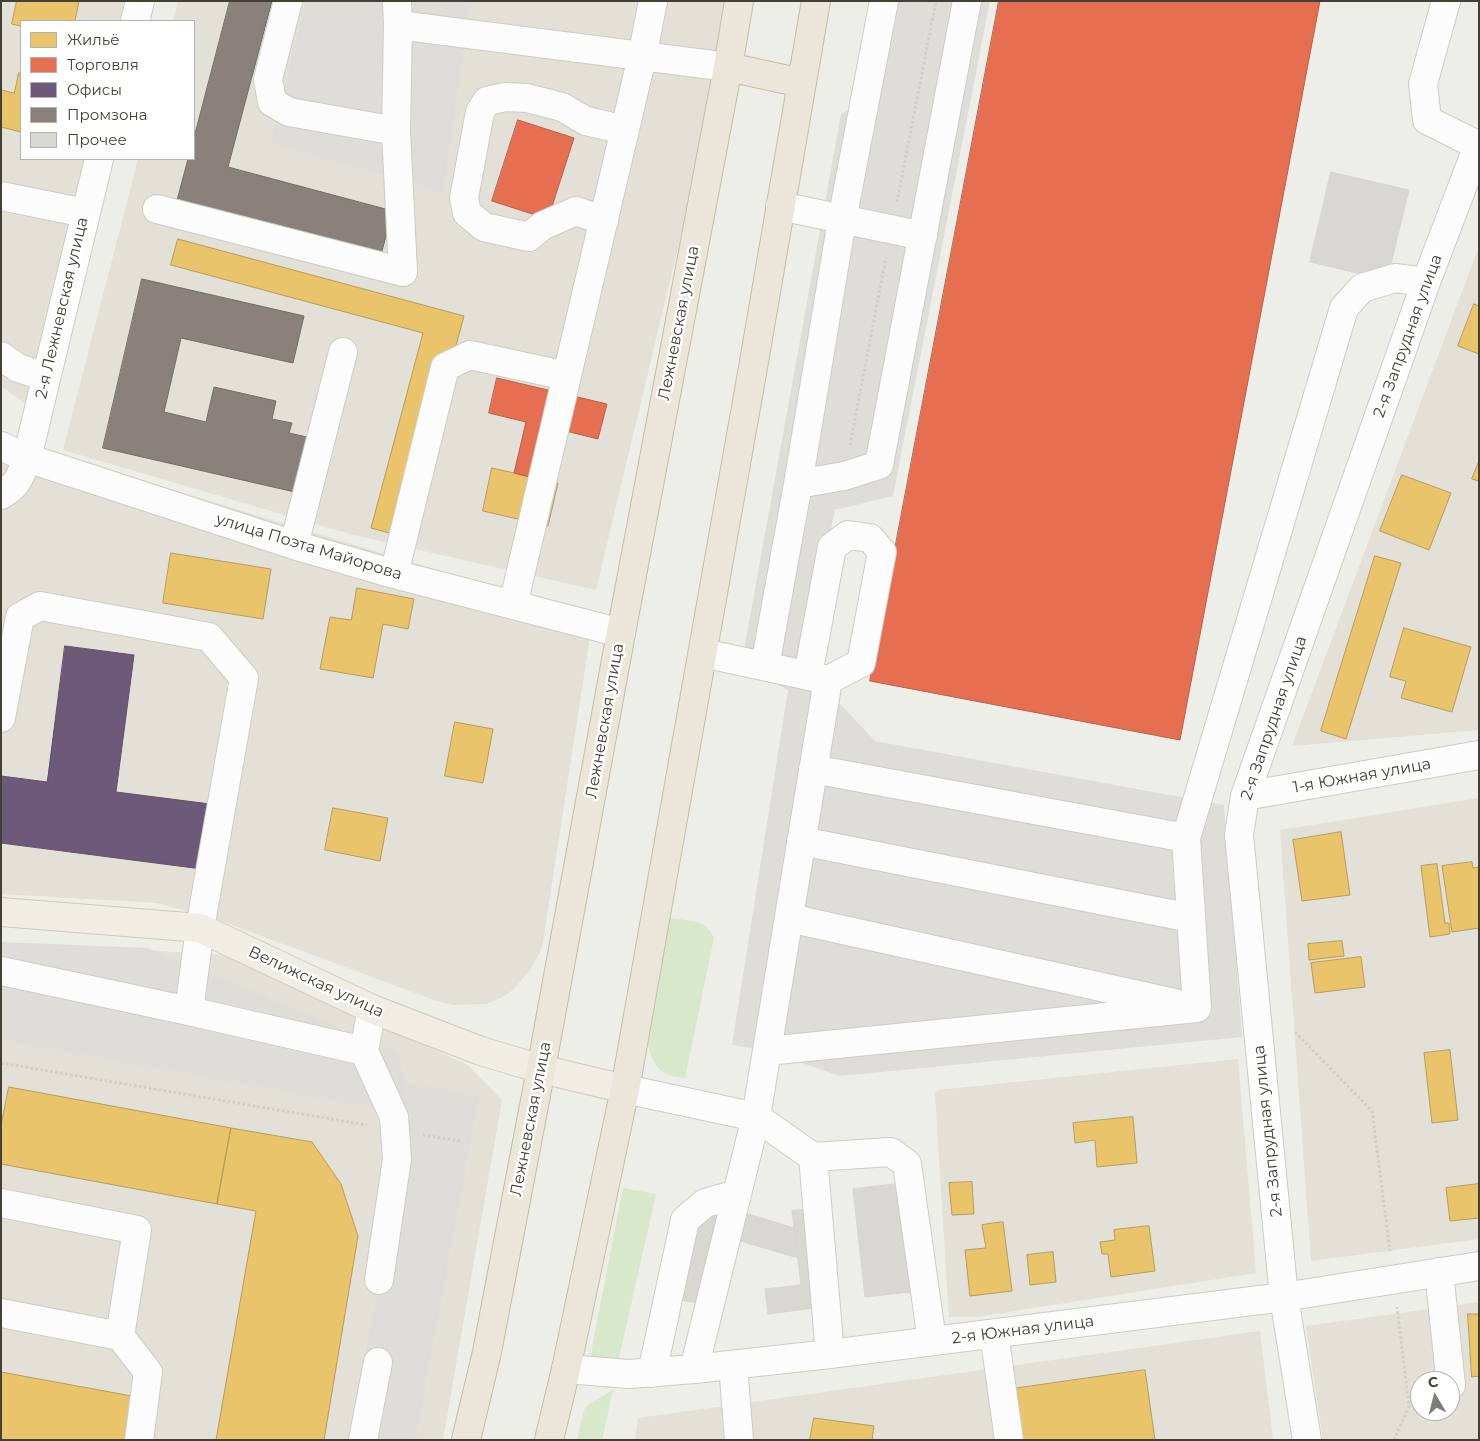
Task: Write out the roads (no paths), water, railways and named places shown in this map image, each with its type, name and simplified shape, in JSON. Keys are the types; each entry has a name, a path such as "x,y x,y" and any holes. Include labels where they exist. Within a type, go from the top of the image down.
{"highway":[{"name":"Лежневская улица","path":"466,1440 487,1352 542,1069 739,1"},
{"path":"549,1440 566,1369 625,1089 816,1"},
{"path":"728,67 802,83"}],"main road":[{"name":"Велижская улица","path":"1,912 200,928 372,1009 481,1051 542,1069 625,1089"}],"street":[{"path":"135,20 140,1"},
{"path":"288,1 268,79 272,102 289,112 396,131"},
{"path":"514,605 642,57 653,1"},
{"path":"766,666 842,220 884,1"},
{"path":"798,484 844,476 880,465 967,1"},
{"path":"1446,1 1423,84 1427,120 1478,145"},
{"path":"157,209 403,272 396,131 398,13 642,57 728,67"},
{"path":"604,221 576,211 542,226 528,237 484,228 467,213 464,198 480,112 487,101 505,97 527,98 562,107 586,121 625,130"},
{"name":"2-я Запрудная улица","path":"1307,1440 1284,1297 1239,835 1245,796 1426,282 1478,145"},
{"name":"2-я Лежневская улица","path":"1,494 20,480 99,160"},
{"path":"1,196 85,213"},
{"path":"780,206 923,236"},
{"path":"1197,1008 1186,838 1344,308 1362,288 1395,278 1426,282"},
{"path":"294,545 343,352"},
{"path":"394,574 445,367 470,354 567,376"},
{"path":"1,356 18,368 46,377"},
{"name":"улица Поэта Майорова","path":"1,446 26,458 294,545 394,574 621,633"},
{"path":"1,718 20,617 40,606 209,637 244,678 200,928 189,1011"},
{"path":"694,1369 756,1117 813,769 818,678 703,653"},
{"name":"1-я Южная улица","path":"1245,796 1479,755"},
{"path":"813,769 1186,838"},
{"path":"801,841 1191,918"},
{"path":"789,918 1197,1008"},
{"path":"1,971 364,1051"},
{"path":"767,1052 1197,1008"},
{"path":"372,1009 364,1051 394,1117 397,1159 379,1280"},
{"path":"625,1089 756,1117 813,1157 891,1152 907,1164 932,1341"},
{"path":"813,1157 830,1354"},
{"path":"652,1372 685,1220 705,1203 737,1194"},
{"path":"1,1203 137,1230 120,1336"},
{"name":"2-я Южная улица","path":"566,1369 630,1374 733,1365 1284,1297 1479,1266"},
{"path":"1439,1272 1450,1371"},
{"path":"1,1313 120,1336 148,1372 139,1440"},
{"path":"994,1334 1009,1440"},
{"path":"363,1440 378,1362"},
{"path":"733,1365 740,1440"}]}
